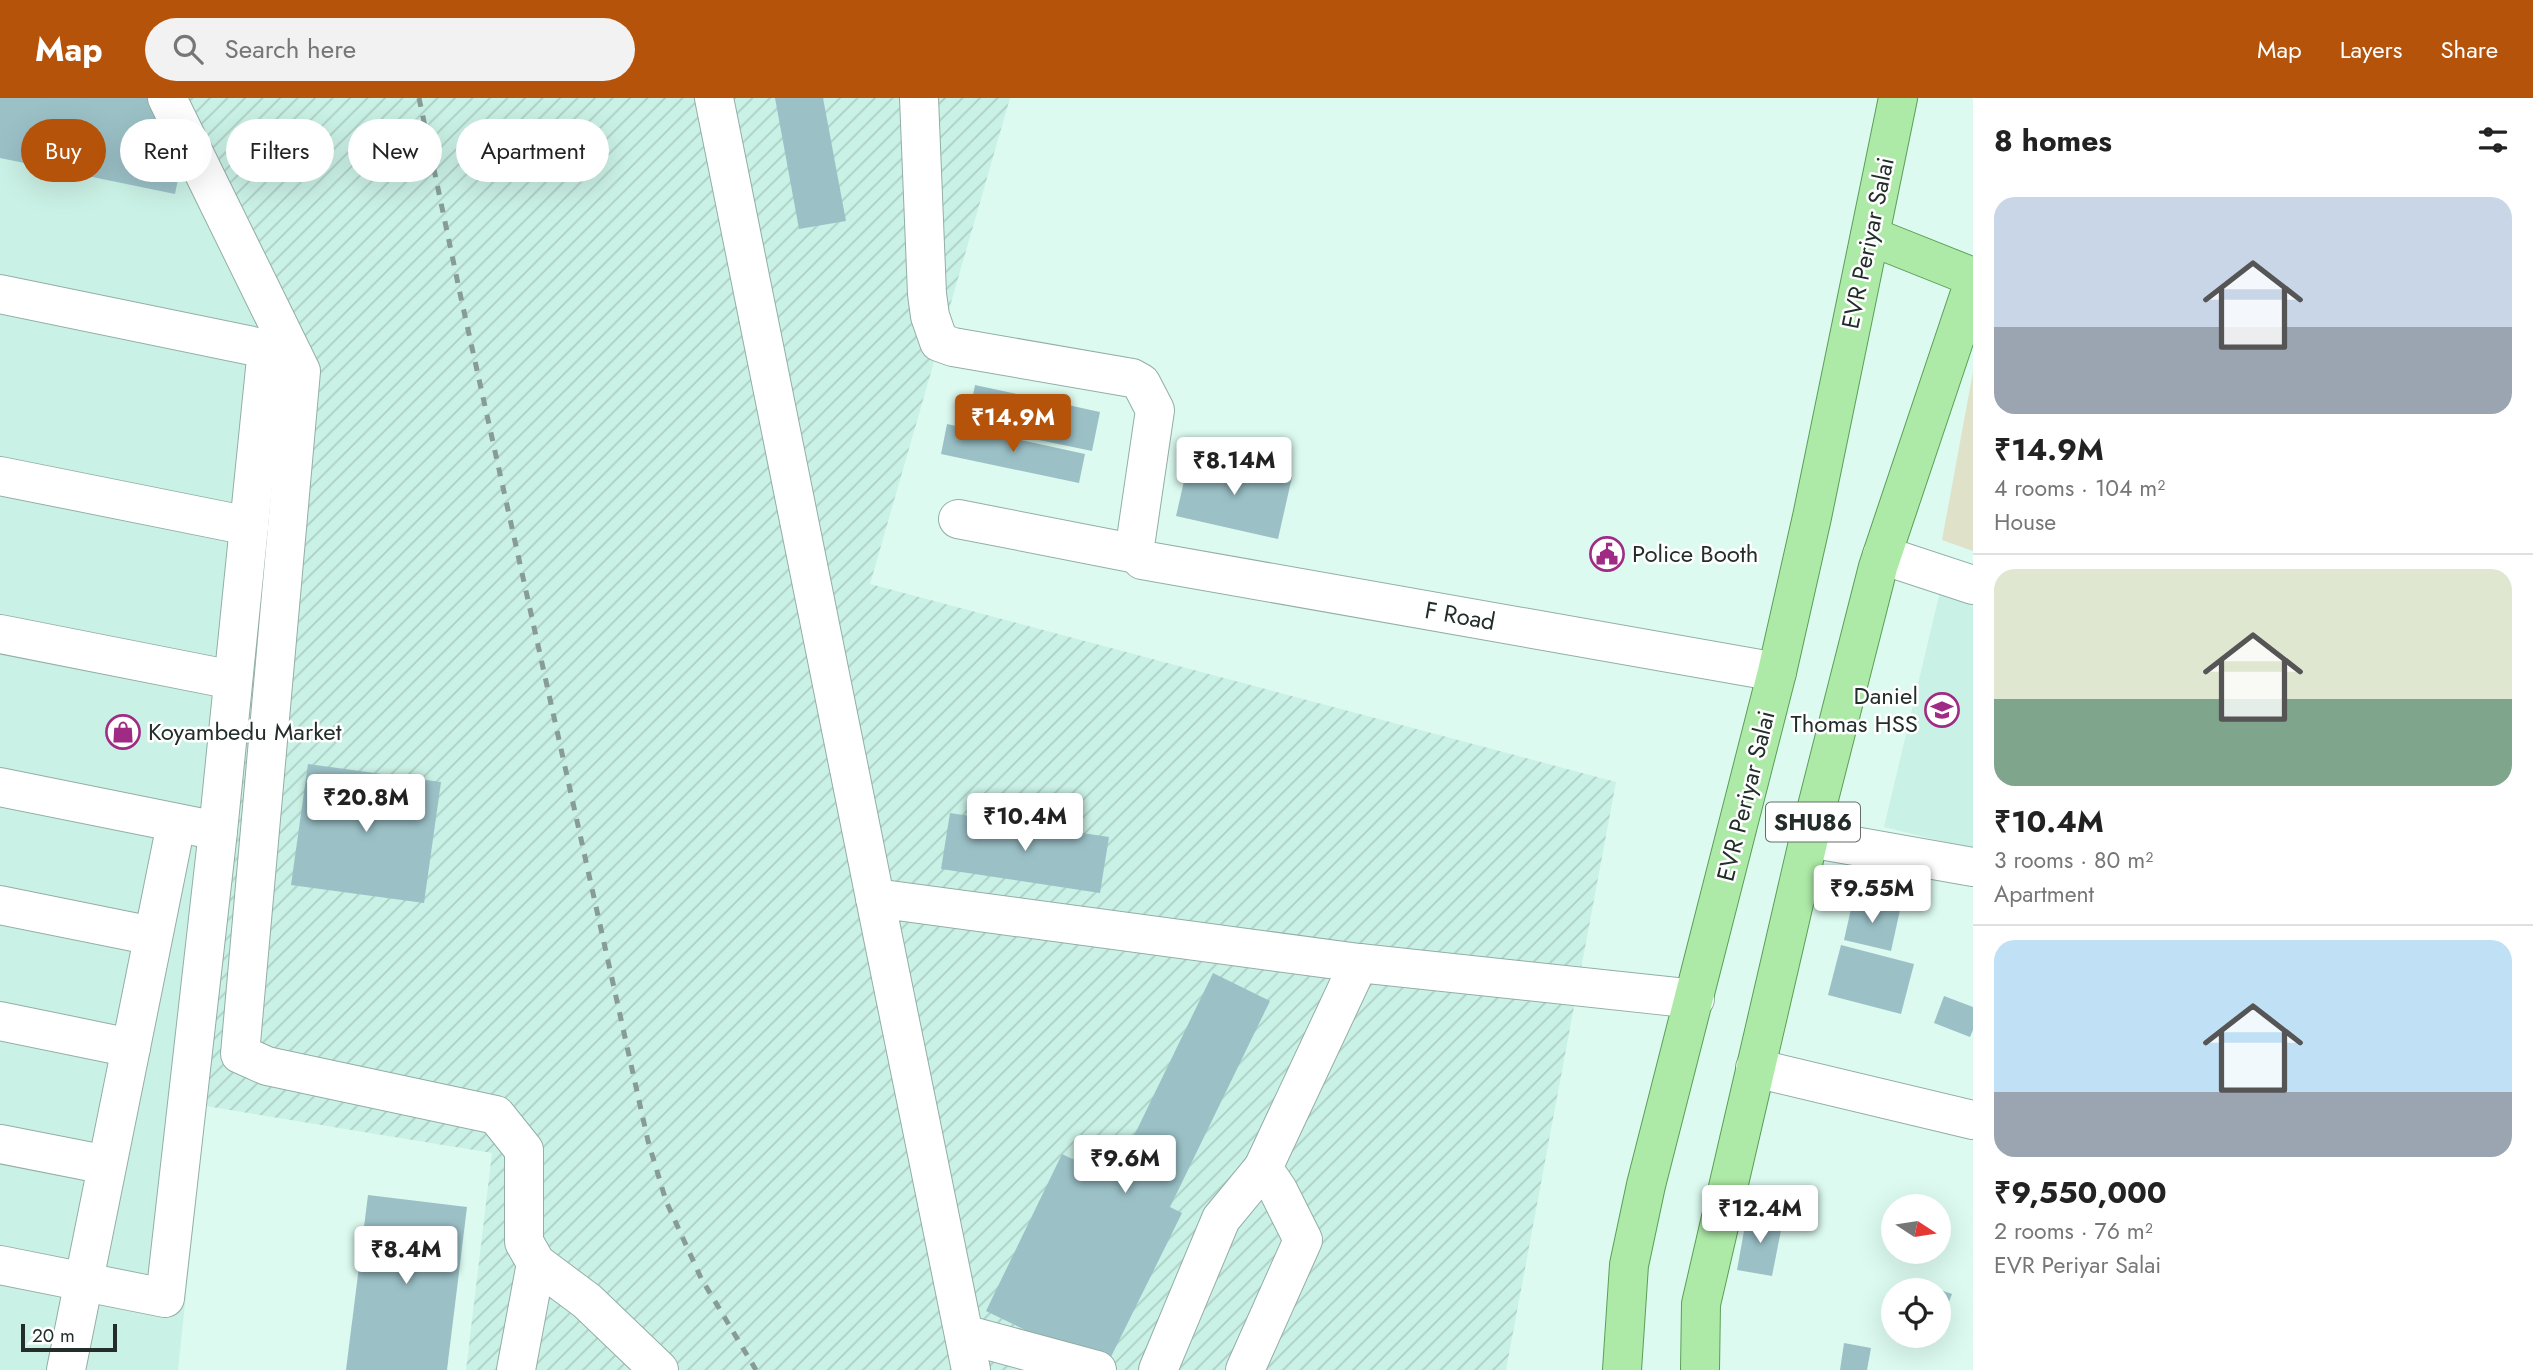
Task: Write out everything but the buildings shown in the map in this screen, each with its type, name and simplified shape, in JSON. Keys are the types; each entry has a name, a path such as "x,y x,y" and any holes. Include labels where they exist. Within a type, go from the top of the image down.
{"main road":[{"name":"EVR Periyar Salai","path":"1622,1370 1629,1265 1646,1185 1777,672 1812,517 1898,98"},
{"path":"1870,236 1973,276"},
{"name":"SHU86","path":"1700,1370 1701,1304 1809,838 1882,555 1973,284"}],"street":[{"path":"167,98 301,371 240,1054 267,1066 496,1115 524,1150 524,1242 536,1263 587,1301 659,1370"},
{"path":"714,98 971,1370"},
{"path":"919,98 927,294 930,316 939,342 953,347 1132,378 1141,383 1155,410 1135,546 1140,557"},
{"path":"0,294 267,349 218,831 165,1298 0,1265"},
{"path":"0,475 249,526"},
{"name":"F Road","path":"958,519 1140,557 1777,672"},
{"path":"1882,555 1973,585"},
{"path":"0,634 233,680"},
{"path":"0,787 218,831"},
{"path":"66,1370 176,824"},
{"path":"1809,838 1973,867"},
{"path":"875,898 1359,963 1695,999"},
{"path":"0,905 153,936"},
{"path":"1158,1370 1221,1219 1263,1168 1359,963"},
{"path":"0,1021 131,1048"},
{"path":"1755,1068 1973,1120"},
{"path":"0,1144 107,1165"},
{"path":"1245,1370 1303,1240 1278,1190 1263,1168"},
{"path":"516,1370 536,1263"},
{"path":"964,1334 1097,1370"}],"shaded area":[{"name":"Koyambedu Market","path":"0,98 152,98 163,119 120,119 120,182 195,182 285,358 178,1370 0,1370"},
{"path":"152,98 1010,98 870,584 1616,782 1506,1370 466,1370 492,1153 206,1106 285,358 195,182 212,182 212,119 163,119"},
{"path":"1973,372 1973,551 1942,540"},
{"name":"Daniel Thomas HSS","path":"1942,583 1973,593 1973,849 1884,827"}],"railway":[{"path":"419,98 648,1141 666,1201 701,1278 756,1370"}],"place":[{"name":"Police Booth","path":"1607,554"},
{"name":"Daniel Thomas HSS","path":"1942,710"},
{"name":"Koyambedu Market","path":"123,732"}]}
